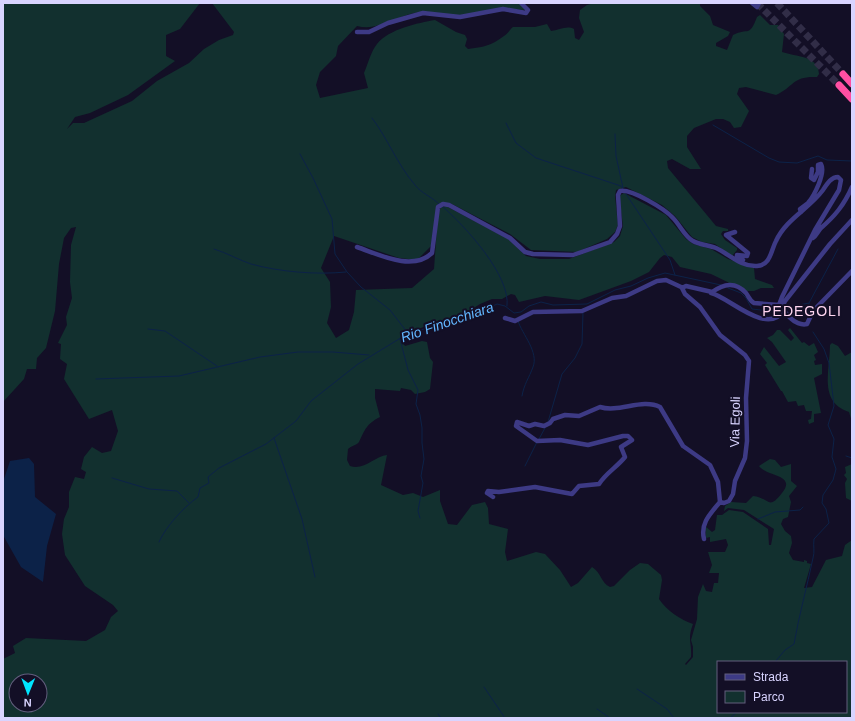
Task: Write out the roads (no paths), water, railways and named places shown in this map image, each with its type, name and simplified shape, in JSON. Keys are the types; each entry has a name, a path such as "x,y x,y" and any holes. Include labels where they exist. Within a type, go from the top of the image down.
{"highway":[{"path":"844,74 852,84"},
{"path":"839,85 852,99"}],"street":[{"path":"357,32 370,32 388,23 423,13 445,17 460,17 503,9 526,13 528,9 521,3"},
{"path":"752,3 758,7 759,3"},
{"path":"801,212 800,209 809,201 823,172 822,166 818,164 816,179 812,180 812,168"},
{"path":"357,247 399,261 418,261 427,258 432,253 438,207 444,204 449,205 510,238 525,252 573,255 610,242 617,234 620,226 618,196 620,191 624,190 642,197 669,214 692,241 716,248 727,256 750,265 760,265 768,260 776,241 784,228 813,202 830,180 836,176 841,180 839,190 811,238 781,305"},
{"path":"811,238 814,238 843,206 852,187"},
{"path":"781,305 852,220"},
{"path":"735,232 726,235 748,253 747,256 738,254 736,256 750,262 750,265"},
{"path":"781,305 784,311 800,325 808,324 813,311 852,271"},
{"path":"505,318 515,322 533,312 582,311 612,298 626,296 657,281 666,280 682,287 704,293 724,285 732,285 744,291 755,304 781,305"},
{"name":"Via Egoli","path":"711,291 684,286 682,289 685,294 700,307 720,335 745,355 749,366 746,398 747,440 745,458 735,481 733,494 729,501 724,503 720,502"},
{"path":"711,291 750,316 770,318 779,316 784,311"},
{"path":"493,497 487,493 488,491 498,492 535,487 572,494 579,486 599,484 607,473 619,465 625,458 621,447 632,440 628,436 623,436 588,445 560,440 537,441 516,426 516,423 521,422 529,426 535,424 544,426 550,424 553,419 565,415 579,416 600,406 608,409 649,404 658,406 663,411 683,446 710,465 718,482 720,502 711,511 703,526 704,539"}],"water":[{"path":"29,458 34,464 35,497 56,514 47,546 43,582 21,567 3,535 3,482 10,461"}],"waterway":[{"path":"372,118 415,185 439,204"},
{"path":"506,123 516,143 536,158 621,186 623,189"},
{"path":"713,125 769,158 779,162 797,163 818,156 827,160 852,161"},
{"path":"615,134 616,156 623,188"},
{"path":"300,154 332,219 335,254 347,272 361,287 390,310 407,332"},
{"path":"626,194 670,260 675,275"},
{"path":"443,207 463,226 485,252 502,281 506,294 507,306"},
{"path":"214,249 251,264 274,269 311,273 346,272"},
{"path":"806,315 809,303 838,249"},
{"name":"Rio Finocchiara","path":"159,542 176,517 198,497 200,488 209,483 208,477 219,468 266,444 296,421 311,401 358,364 399,339 406,333 438,326 452,317 462,315 472,316 497,304 505,306 514,313 521,312 529,306 541,302 553,305 587,304 615,290 631,286 648,278 665,273 721,285"},
{"name":"Rio Finocchiara","path":"728,288 741,293 746,298 752,309 769,311"},
{"name":"Rio Finocchiara","path":"789,307 809,303"},
{"path":"548,422 562,374 575,358 582,344 583,313"},
{"path":"518,321 534,355 533,367 522,396"},
{"path":"148,329 165,331 217,366"},
{"path":"776,661 785,650 794,644 814,556 814,539 829,523 826,509 822,503 823,495 833,480 836,469 832,457 834,439 828,425 834,406 829,363 824,349 813,332"},
{"path":"400,339 408,370 418,390 416,404 420,415 422,428 424,459 421,476 423,483 418,511 420,518"},
{"path":"96,379 179,376 260,357 298,352 333,352 369,355"},
{"path":"539,439 545,428"},
{"path":"274,438 302,519 315,577"},
{"path":"525,466 537,442"},
{"path":"846,456 852,458"},
{"path":"112,478 149,489 177,491 189,503"},
{"path":"758,519 775,512 800,510 803,507"},
{"path":"484,687 505,718"},
{"path":"637,689 667,709 674,718"},
{"path":"597,709 610,718"},
{"path":"730,718 736,713"},
{"path":"438,714 441,718"}],"tunnel":[{"path":"757,3 839,85"},
{"path":"777,3 843,74"}],"district":[{"name":"PEDEGOLI","path":"802,311"}]}
